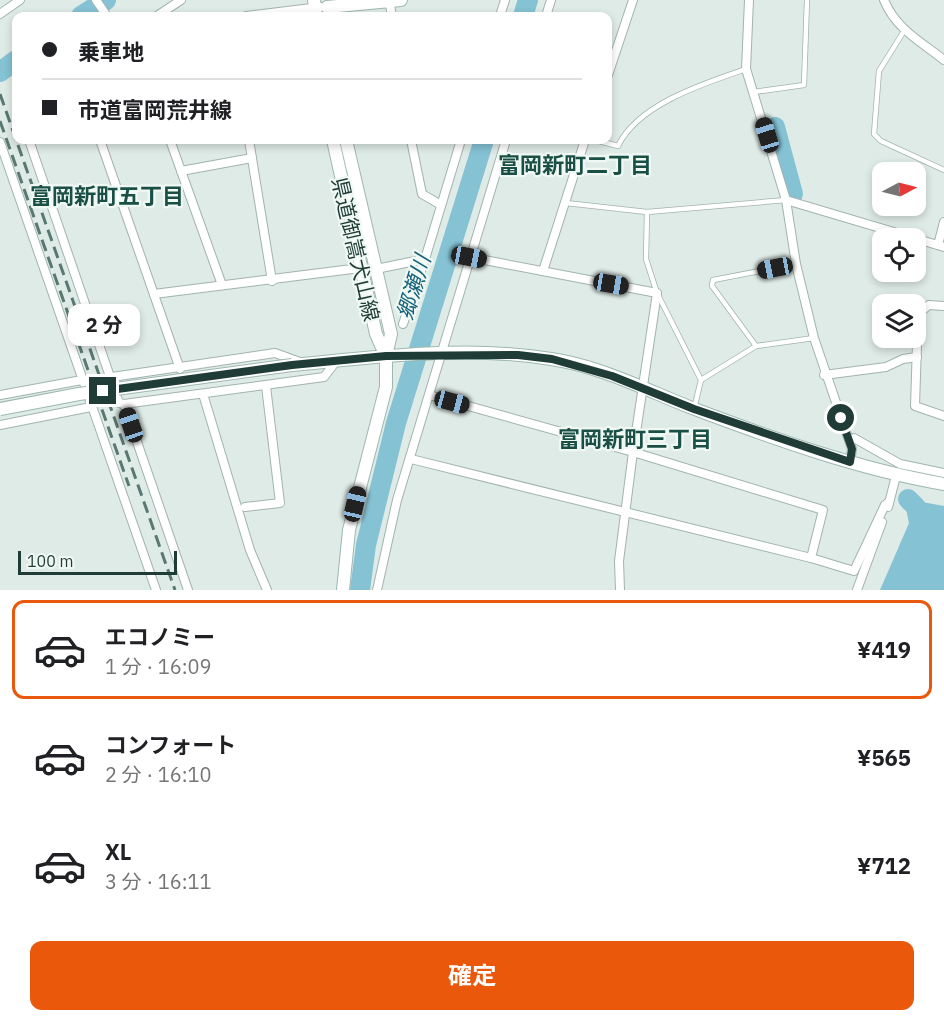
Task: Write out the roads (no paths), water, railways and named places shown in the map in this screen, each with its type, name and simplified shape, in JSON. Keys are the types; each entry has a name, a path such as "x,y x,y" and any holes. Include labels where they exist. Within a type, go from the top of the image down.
{"street":[{"path":"0,14 20,0"},
{"path":"163,12 181,0"},
{"path":"284,12 393,0"},
{"path":"612,63 633,0"},
{"path":"748,0 746,69 786,200 796,264 824,375 850,440 852,449 850,462"},
{"path":"884,0 890,15 904,32 944,60"},
{"path":"0,142 156,590"},
{"path":"30,144 119,403 324,377 337,360"},
{"path":"101,144 180,369"},
{"path":"171,144 222,285"},
{"path":"250,144 272,280"},
{"name":"県道御嵩犬山線","path":"334,144 376,334 386,356"},
{"name":"県道御嵩犬山線","path":"343,590 349,530 386,387 386,356 391,334 347,144"},
{"path":"412,144 422,194 441,205"},
{"path":"403,324 460,144"},
{"path":"377,590 397,500 505,144"},
{"path":"543,271 584,144"},
{"path":"181,171 252,158"},
{"path":"786,200 941,246 944,222"},
{"path":"469,257 657,293 619,561 620,590"},
{"path":"376,269 425,259"},
{"path":"154,294 360,268"},
{"path":"944,306 929,304 918,314 915,406 944,416"},
{"path":"112,377 180,369 274,352 298,365"},
{"path":"0,409 79,394 337,360 440,354 552,359 632,382 694,409 850,462 896,476 944,484"},
{"path":"824,375 886,368 903,359 917,357"},
{"path":"0,395 82,380"},
{"path":"245,507 280,503 266,386"},
{"path":"203,394 250,550 267,590"},
{"path":"429,396 633,452 823,510 811,558"},
{"path":"124,404 188,590"},
{"path":"0,425 91,407"},
{"path":"850,440 854,438 900,464 944,473"},
{"path":"411,459 626,510 854,571 885,505 889,502"},
{"path":"857,590 896,476"}],"lane":[{"path":"754,92 804,85 807,0"},
{"path":"904,32 879,71 874,134 881,141 944,170"},
{"path":"608,144 618,147 624,133 650,112 693,87 746,69"},
{"path":"566,203 647,212 786,200"},
{"path":"647,212 646,259 657,293 701,380 694,409"},
{"path":"756,346 712,286 713,280 796,264"},
{"path":"701,380 756,346 814,338"}],"water":[{"path":"922,502 944,506 944,590 880,590 916,507"}],"waterway":[{"path":"87,12 106,0"},
{"name":"郷瀬川","path":"524,12 528,0"},
{"path":"0,72 12,63"},
{"path":"775,127 793,194"},
{"name":"郷瀬川","path":"360,590 366,545 396,423 483,144"},
{"path":"908,499 916,507 921,533"}],"railway":[{"path":"0,94 12,128"},
{"path":"0,121 129,486"},
{"path":"18,144 175,590"}],"district":[{"name":"富岡新町二丁目","path":"575,164"},
{"name":"富岡新町五丁目","path":"107,195"},
{"name":"富岡新町三丁目","path":"635,438"}]}
